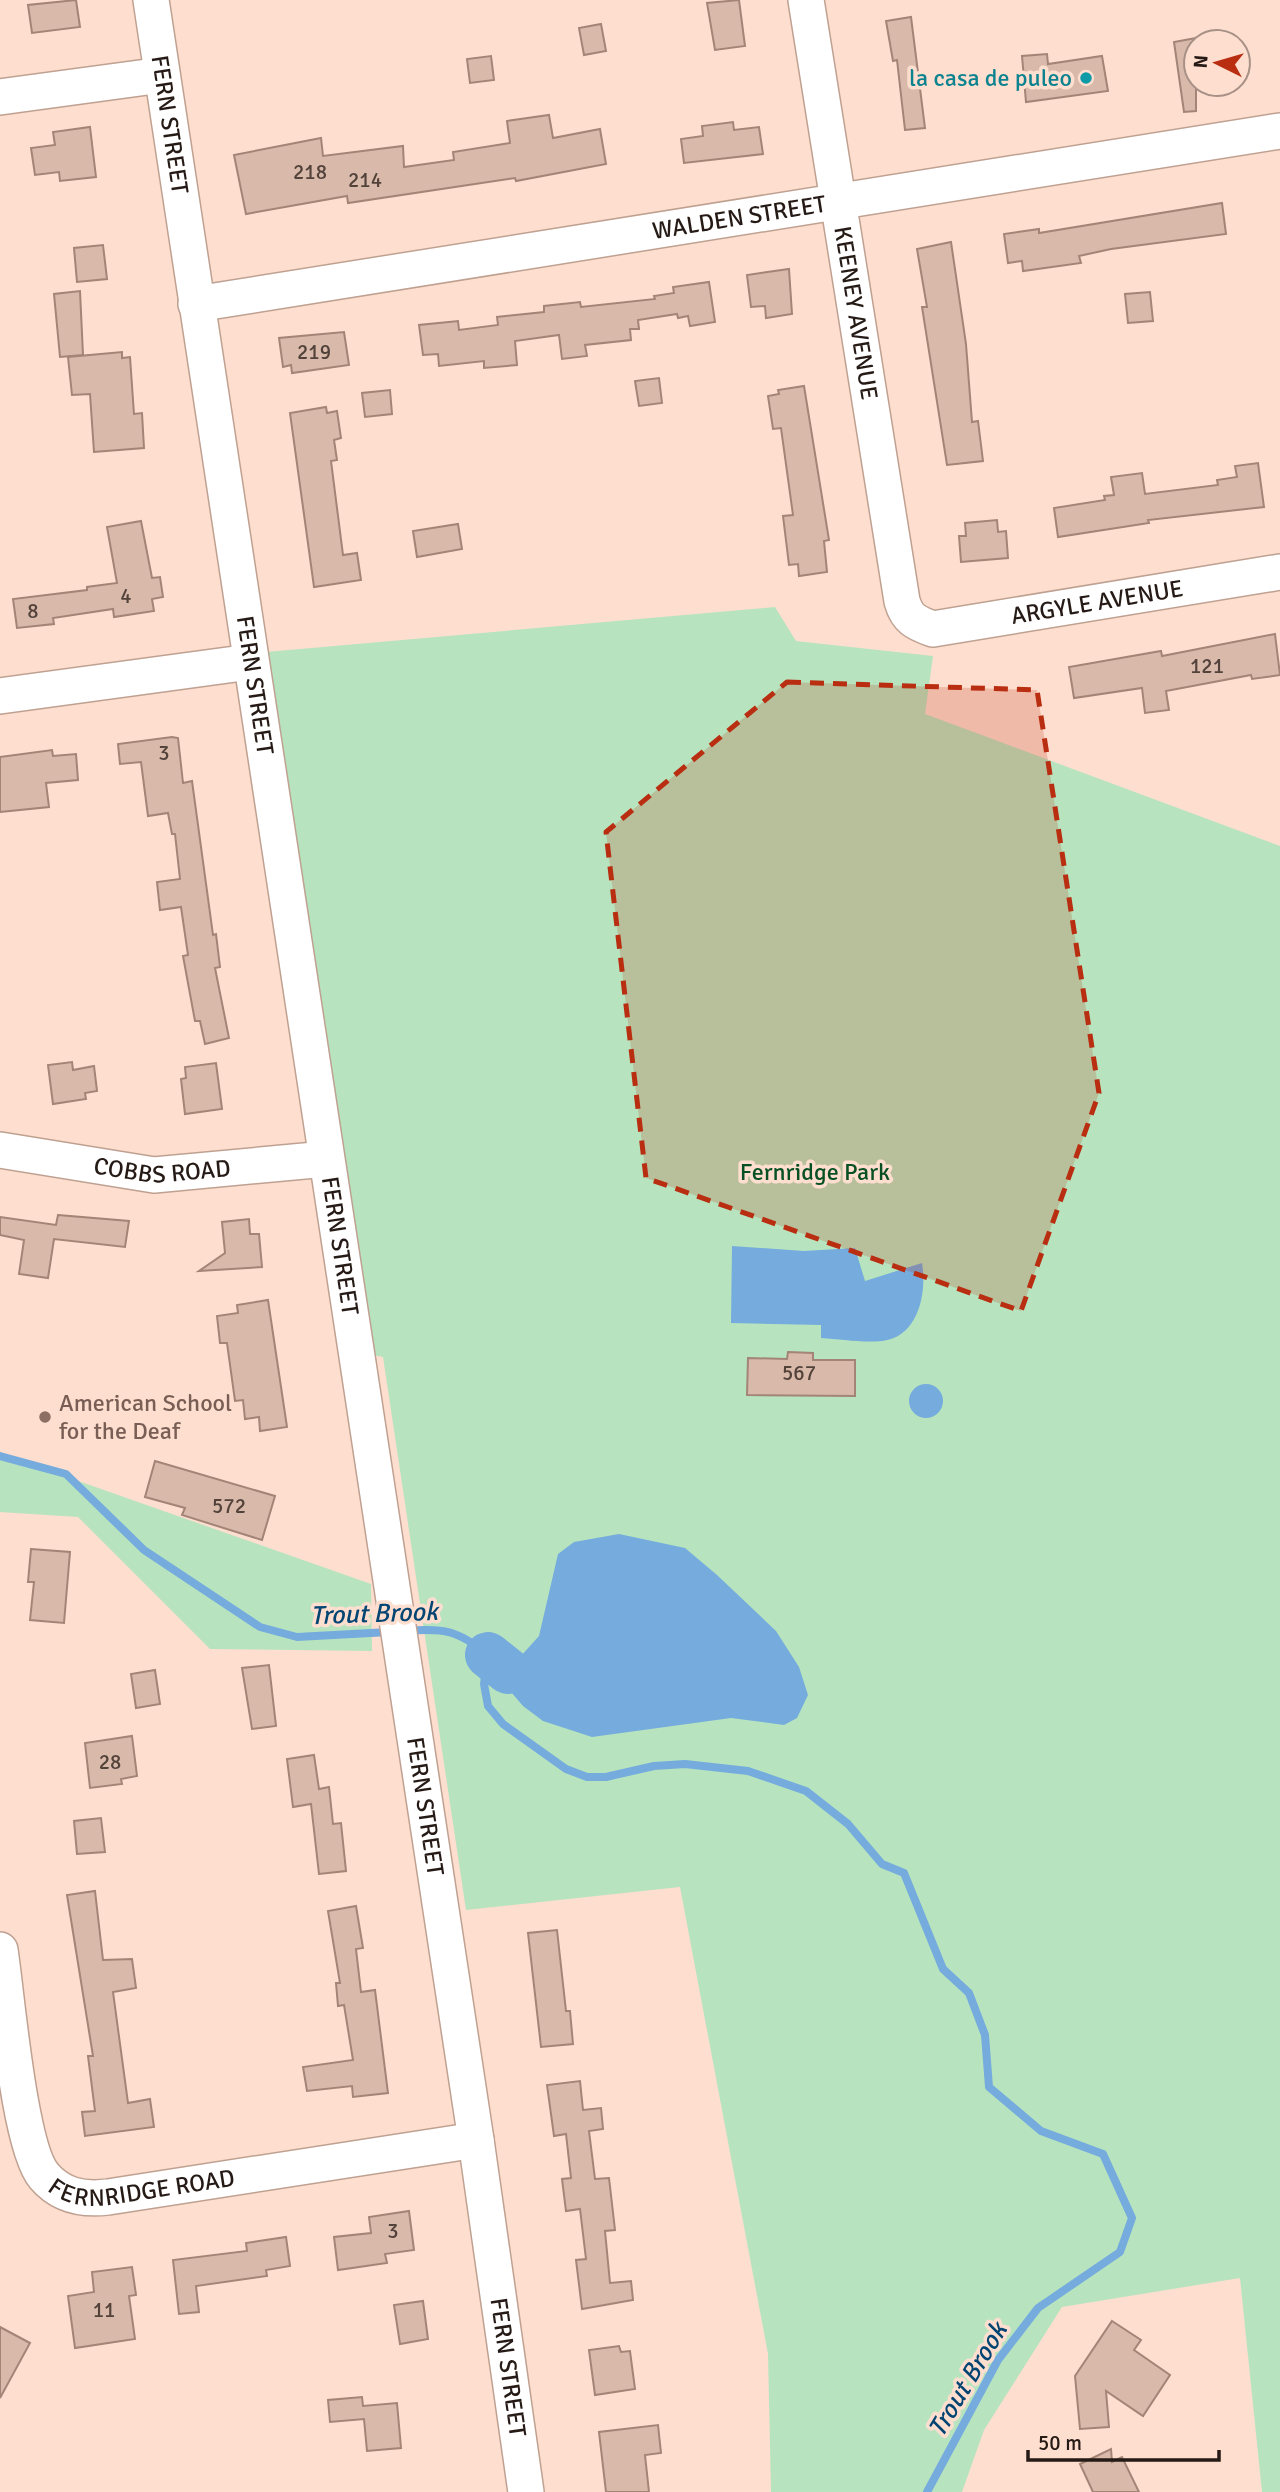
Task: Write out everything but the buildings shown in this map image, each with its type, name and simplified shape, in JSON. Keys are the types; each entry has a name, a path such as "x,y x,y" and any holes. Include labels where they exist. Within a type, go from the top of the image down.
{"street":[{"name":"FERN STREET","path":"151,0 476,2140 526,2492"},
{"name":"KEENEY AVENUE","path":"806,0 902,601 915,623"},
{"path":"0,97 162,75"},
{"name":"WALDEN STREET","path":"196,304 1280,131"},
{"name":"ARGYLE AVENUE","path":"915,623 933,629 1280,572"},
{"path":"0,696 250,662"},
{"name":"COBBS ROAD","path":"0,1150 154,1175 326,1159"},
{"name":"FERNRIDGE ROAD","path":"0,1950 27,2138 44,2176 69,2194 86,2198 108,2197 476,2140"}],"highlighted area":[{"path":"787,682 1037,690 1099,1093 1021,1311 646,1178 606,832"}],"green space":[{"name":"Fernridge Park","path":"775,607 796,641 933,656 925,714 1280,846 1280,2492 1262,2492 1240,2278 1062,2307 984,2430 962,2492 771,2492 768,2354 680,1887 466,1910 383,1357 372,1355 266,652"},
{"path":"0,1460 67,1477 371,1584 372,1651 210,1649 78,1517 0,1512"}],"water":[{"path":"732,1246 804,1251 855,1248 865,1281 922,1263 923,1287 918,1311 905,1331 895,1338 882,1341 821,1338 821,1325 731,1323"},
{"path":"926,1384 938,1389 943,1401 938,1413 926,1418 914,1413 909,1401 914,1389"},
{"path":"619,1534 685,1548 776,1631 799,1667 808,1695 797,1718 784,1725 731,1718 592,1737 543,1721 523,1706 500,1679 539,1636 558,1554 574,1542"}],"waterway":[{"name":"Trout Brook","path":"0,1456 66,1474 144,1550 260,1627 297,1637 389,1632"},
{"name":"Trout Brook","path":"406,1631 450,1632 468,1640 488,1655 484,1684 488,1706 503,1724 566,1769 587,1777 606,1777 654,1766 685,1764 748,1771 806,1791 848,1824 882,1864 904,1873 943,1969 969,1993 985,2035 989,2087 1041,2131 1103,2154 1132,2218 1120,2252 1038,2308 998,2360 927,2492"},
{"path":"488,1655 508,1671"}],"place":[{"name":"la casa de puleo","path":"1086,78"},
{"name":"American School for the Deaf","path":"45,1417"}]}
